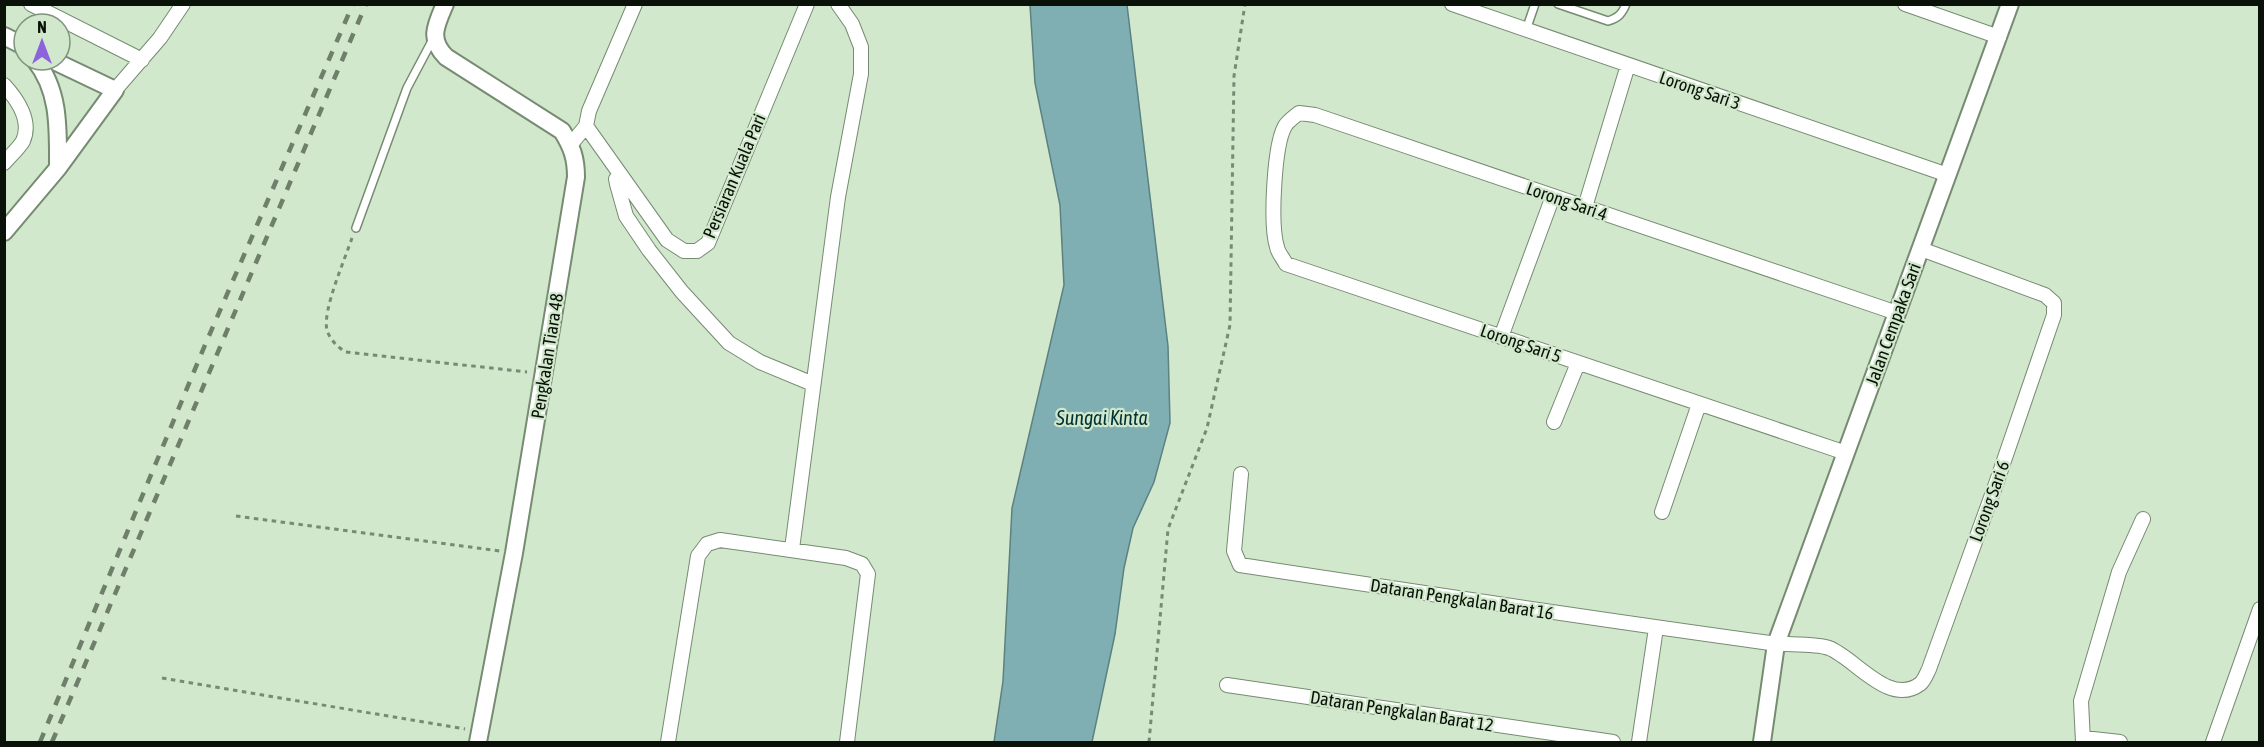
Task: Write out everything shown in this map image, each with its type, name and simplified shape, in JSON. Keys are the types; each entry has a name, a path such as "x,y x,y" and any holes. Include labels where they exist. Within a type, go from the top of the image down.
{"street":[{"path":"31,4 142,60"},
{"path":"4,232 58,168 115,90 160,38 183,4"},
{"path":"445,4 436,23 434,37 439,50 446,57 555,125 571,144 586,126 589,111 635,4"},
{"name":"Persiaran Kuala Pari","path":"586,126 667,240 684,251 697,251 708,243 807,4"},
{"path":"792,549 838,197 861,74 861,47 852,24 838,4"},
{"name":"Lorong Sari 3","path":"1452,4 1948,175"},
{"path":"1905,4 1999,37"},
{"name":"Jalan Cempaka Sari","path":"1762,742 1776,644 2010,4"},
{"path":"1585,207 1628,65"},
{"path":"72,70 115,90"},
{"path":"44,72 54,95 58,168"},
{"path":"4,85 17,99 24,119 23,140 4,163"},
{"name":"Lorong Sari 4","path":"1276,171 1286,124 1299,113 1315,115 1897,313"},
{"name":"Pengkalan Tiara 48","path":"478,737 513,553 576,177 576,163 571,144"},
{"name":"Lorong Sari 5","path":"1276,171 1274,216 1277,247 1286,264 1846,453"},
{"path":"620,174 616,179 626,216 682,292 729,344 760,362 813,384"},
{"path":"1501,337 1553,196"},
{"name":"Lorong Sari 6","path":"1776,644 1828,647 1847,658 1865,674 1884,686 1907,690 1921,683 1929,669 2005,459 2054,315 2054,303 2045,295 1921,249"},
{"path":"1554,422 1578,363"},
{"path":"1662,512 1699,404"},
{"name":"Dataran Pengkalan Barat 16","path":"1241,474 1234,551 1240,565 1776,644"},
{"path":"2120,742 2083,740 2081,701 2120,572 2143,519"},
{"path":"668,742 698,556 707,544 720,540 846,558 862,564 868,574 847,742"},
{"path":"2213,742 2259,609"},
{"path":"1639,742 1656,627"},
{"name":"Dataran Pengkalan Barat 12","path":"1227,685 1613,742"}],"lane":[{"path":"1526,30 1535,4"},
{"path":"1558,4 1608,21 1616,19 1623,13 1626,4"},
{"path":"356,228 407,88 434,37"}],"path":[{"path":"1149,742 1168,529 1207,428 1230,325 1234,76 1245,4"},
{"path":"356,228 326,316 327,330 333,343 345,352 544,374"},
{"path":"236,516 513,553"},
{"path":"162,678 478,737"}],"water":[{"name":"Sungai Kinta","path":"1030,5 1127,5 1168,346 1170,423 1154,482 1133,528 1124,568 1115,634 1092,742 994,742 1003,681 1012,508 1064,285 1060,205 1035,83"}],"railway":[{"path":"40,742 205,345 353,4"},
{"path":"52,742 366,4"}]}
